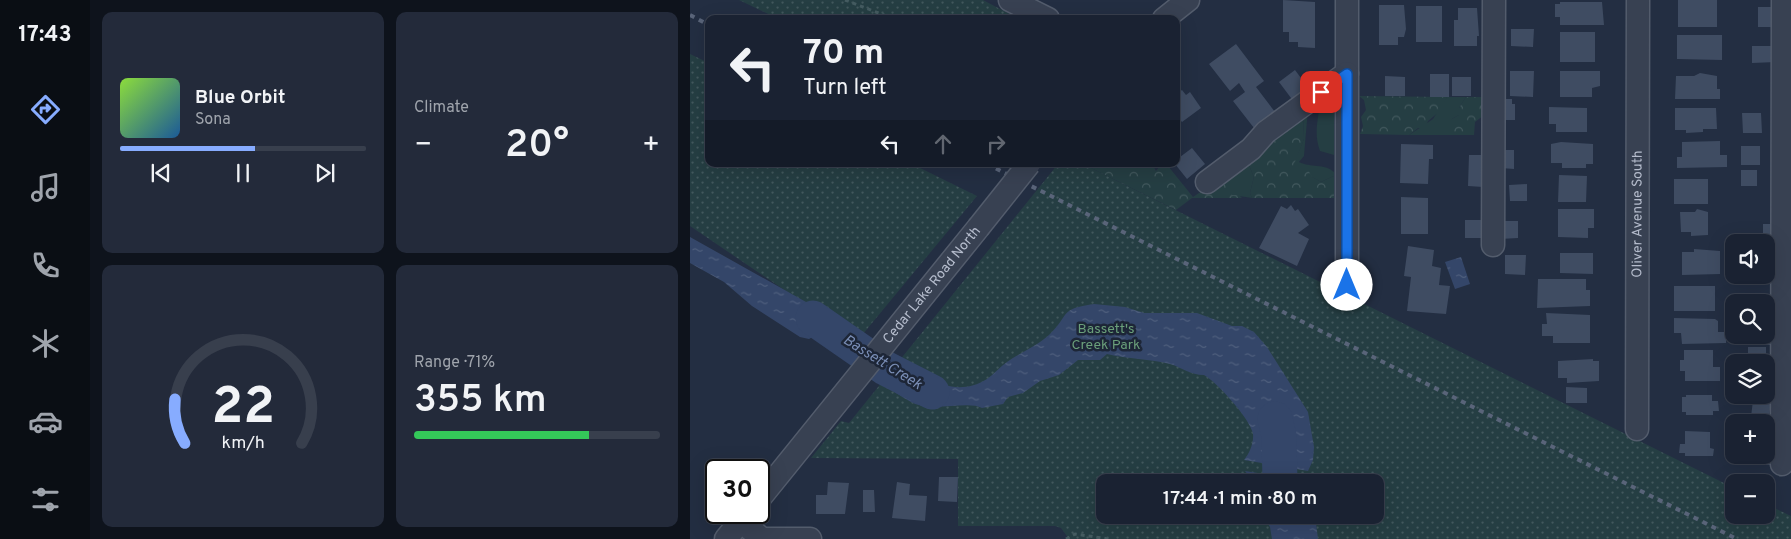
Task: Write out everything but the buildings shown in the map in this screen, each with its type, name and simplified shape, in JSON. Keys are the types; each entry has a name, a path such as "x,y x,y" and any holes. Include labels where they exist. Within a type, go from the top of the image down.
{"street":[{"path":"1010,0 1040,15"},
{"path":"1347,0 1347,285"},
{"path":"1494,0 1494,245"},
{"name":"Oliver Avenue South","path":"1638,0 1638,429"},
{"path":"1782,464 1783,0"},
{"path":"1207,182 1251,149 1266,132 1347,74"},
{"name":"Cedar Lake Road North","path":"770,485 879,347 1027,167"},
{"path":"726,539 738,524"},
{"path":"751,524 762,539 810,539"}],"path":[{"path":"845,0 884,15"},
{"path":"1066,539 1076,534 1109,539"}],"green space":[{"path":"739,0 983,0 1011,15 771,15"},
{"path":"690,54 705,61 705,167 918,167 977,196 858,340 690,226"},
{"path":"1334,91 1334,155 1320,151 1317,131 1320,99"},
{"path":"1359,96 1447,97 1440,111 1428,121 1425,128 1418,128 1409,135 1360,134 1363,126 1361,117 1366,110 1364,100"},
{"path":"1447,97 1466,97 1459,108 1459,115 1452,119 1451,135 1409,135 1433,119"},
{"path":"1466,97 1482,97 1488,101 1488,112 1475,122 1474,135 1451,135 1448,127 1452,119 1459,115 1459,108"},
{"path":"1308,109 1304,156 1299,162 1326,167 1334,172 1334,176 1321,182 1292,167 1304,139 1303,112"},
{"path":"1303,112 1304,139 1293,167 1308,170 1312,177 1321,182 1334,176 1334,198 1252,198 1250,193 1254,177 1249,165 1259,158 1257,148"},
{"path":"1257,148 1259,158 1249,165 1254,177 1250,193 1252,198 1232,195 1223,183"},
{"name":"Bassett's Creek Park","path":"1056,167 1089,167 1725,484 1725,524 1775,524 1775,508 1791,516 1791,539 1069,539 1061,528 1055,526 958,526 958,459 811,458 841,421 849,423"},
{"path":"1089,167 1154,167 1156,171 1159,167 1169,167 1193,197 1202,191 1223,183 1230,187 1232,195 1239,195 1242,198 1192,198 1176,210"}],"water":[{"path":"690,237 863,334 843,359 814,336 809,339 800,337 752,306 724,282 690,263"},
{"path":"1461,257 1470,284 1455,289 1445,262"},
{"path":"1094,304 1125,307 1144,313 1197,313 1232,326 1242,326 1254,332 1267,347 1308,412 1314,447 1313,460 1308,471 1244,460 1251,448 1253,434 1233,402 1217,385 1204,375 1195,374 1162,362 1107,354 1100,360 1078,360 1059,375 1040,381 1023,393 1008,397 1003,404 982,408 968,405 938,407 919,405 907,400 881,383 898,362 941,384 952,387 975,385 987,379 1007,362 1044,339 1056,328 1070,310"},
{"path":"1245,471 1264,474 1247,474"},
{"path":"1268,524 1316,524 1318,539 1272,539"}],"waterway":[{"name":"Bassett Creek","path":"813,318 885,368 932,392"},
{"name":"Bassett Creek","path":"1275,419 1279,436 1280,474"}],"railway":[{"path":"690,15 705,23"},
{"path":"993,167 1737,539"}],"route":[{"path":"1321,92 1347,74 1347,285"}]}
